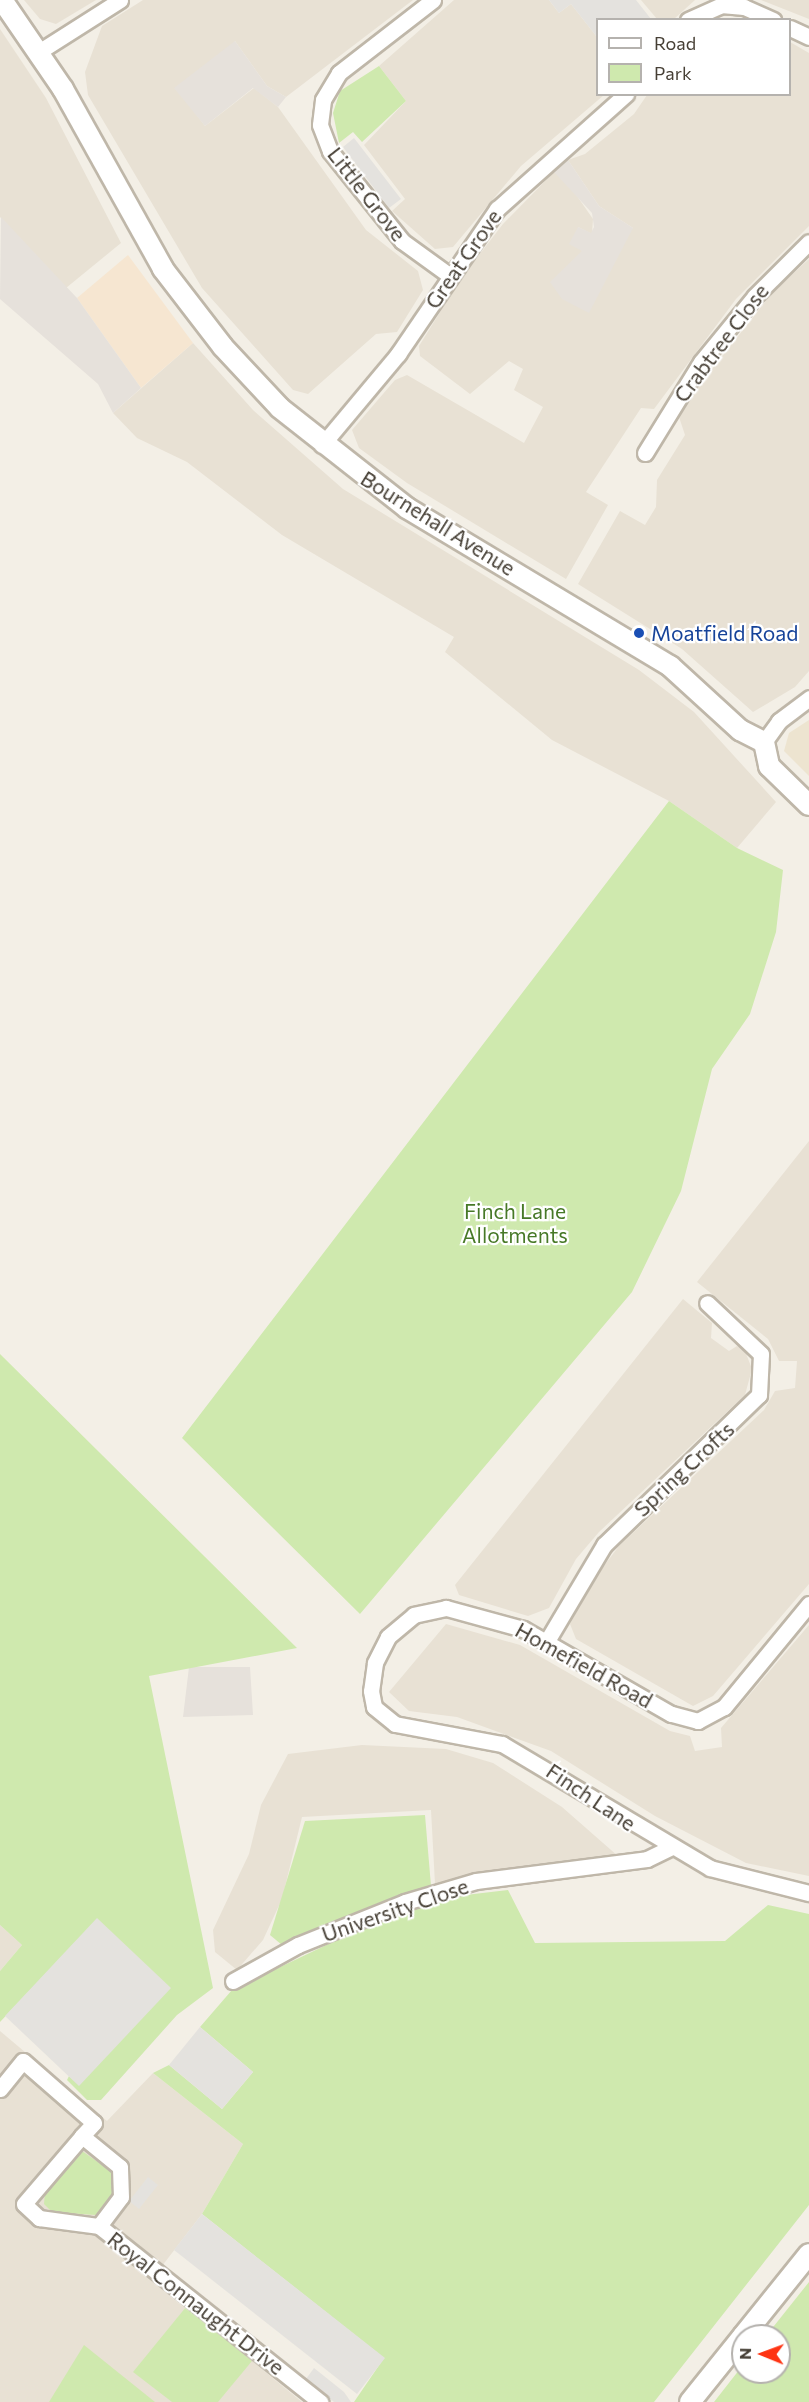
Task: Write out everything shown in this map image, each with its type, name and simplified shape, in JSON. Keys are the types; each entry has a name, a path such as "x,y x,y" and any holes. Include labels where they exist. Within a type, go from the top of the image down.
{"street":[{"name":"Bournehall Avenue","path":"2,0 40,51 63,89 142,235 188,303 240,368 322,445 407,508 670,666 740,730 764,742"},
{"path":"40,51 120,0"},
{"name":"Little Grove","path":"434,0 339,73 323,100 320,125 330,151 402,241 449,275"},
{"path":"692,18 721,5 744,7 769,18"},
{"path":"791,29 809,37"},
{"name":"Great Grove","path":"322,445 398,354 449,275 526,178 624,96"},
{"name":"Crabtree Close","path":"645,453 701,362 755,296 809,242"},
{"path":"809,698 779,721 764,742 769,766 809,805"},
{"name":"Spring Crofts","path":"548,1641 604,1545 759,1395 761,1354 707,1303"},
{"name":"Homefield Road","path":"374,1707 375,1664 388,1637 414,1615 463,1610 548,1641 671,1714 698,1720 724,1707 809,1604"},
{"name":"Finch Lane","path":"374,1707 394,1724 502,1744 710,1868 809,1893"},
{"name":"University Close","path":"233,1981 298,1945 405,1902 476,1881 646,1859 672,1847"},
{"path":"0,2089 23,2061 94,2122 82,2136 24,2205 39,2218 99,2226 121,2197 123,2183 120,2167 82,2136"},
{"name":"Royal Connaught Drive","path":"99,2226 320,2402"},
{"path":"753,2324 809,2254"},
{"path":"690,2402 731,2351"}],"shaded area":[{"path":"24,0 96,0 56,24 40,19"},
{"path":"143,0 413,0 286,97 267,86 235,41 196,114 205,126 254,88 278,107 366,230 418,271 423,290 397,332 376,334 308,394 293,390 202,288 88,95 85,72 102,26"},
{"path":"454,0 549,0 559,13 571,4 596,36 596,96 603,96 521,166 453,247 435,249 392,211 405,199 364,145 406,101 379,66"},
{"path":"549,0 636,0 650,18 596,18 596,36 571,4 559,13"},
{"path":"641,0 695,0 675,18 656,18"},
{"path":"761,0 809,0 809,19 766,2"},
{"path":"0,29 46,98 121,243 66,288 0,217"},
{"path":"235,41 267,86 286,97 278,107 253,88 205,126 174,88"},
{"path":"791,43 809,53 809,226 736,299 654,409 641,408 586,492 608,505 566,579 407,483 359,448 352,430 395,380 407,375 524,443 543,407 514,390 523,369 509,361 470,394 420,356 419,346 462,277 503,224 554,172 561,173 593,219 592,234 578,227 583,251 567,269 633,228 599,206 568,160 585,154 634,114 646,96 791,96"},
{"path":"354,138 401,199 389,208 343,147"},
{"path":"568,160 599,206 633,228 589,313 562,299 550,282 582,251 569,244 578,227 591,233 594,227 592,213 554,172"},
{"path":"1,217 77,298 141,388 113,413 98,384 0,299"},
{"path":"128,255 193,343 141,388 77,298"},
{"path":"809,259 809,671 795,687 753,712 682,649 578,584 620,511 645,525 656,507 657,480 685,435 679,417 697,388 772,293"},
{"path":"193,343 253,410 343,489 639,670 694,712 776,802 737,848 669,801 552,740 445,652 454,637 282,535 187,462 137,438 113,413"},
{"path":"809,720 809,776 784,751 789,733"},
{"path":"809,1141 809,1584 713,1696 693,1706 576,1639 570,1624 591,1583 619,1546 764,1410 775,1391 795,1388 797,1361 779,1361 768,1339 697,1282"},
{"path":"683,1299 712,1323 711,1338 729,1351 737,1346 745,1351 752,1369 745,1395 599,1532 576,1559 549,1608 528,1616 459,1595 455,1585"},
{"path":"446,1624 520,1645 670,1731 690,1736 695,1751 722,1747 721,1728 809,1625 809,1876 746,1863 655,1816 551,1751 457,1717 409,1711 389,1692"},
{"path":"189,1667 250,1667 253,1715 183,1717"},
{"path":"362,1745 446,1749 493,1763 562,1807 619,1857 477,1873 435,1884 431,1810 302,1817 282,1899 263,1940 237,1970 215,1952 213,1930 249,1854 261,1805 288,1754"},
{"path":"97,1918 171,1988 79,2086 5,2016"},
{"path":"0,1925 22,1945 0,1971"},
{"path":"200,2027 253,2072 222,2109 169,2065"},
{"path":"0,2031 107,2121 153,2073 243,2144 202,2214 152,2279 302,2402 0,2402"},
{"path":"148,2177 158,2185 139,2209 129,2201"},
{"path":"202,2214 385,2358 357,2394 174,2250"},
{"path":"314,2368 344,2392 351,2402 334,2402 306,2379"}],"green space":[{"path":"379,66 406,101 362,142 353,132 339,143 333,113 340,91"},
{"name":"Finch Lane Allotments","path":"669,801 737,848 783,870 776,932 750,1014 712,1069 681,1191 632,1292 360,1614 182,1438"},
{"path":"0,1354 297,1648 149,1676 213,1988 177,2015 101,2100 87,2100 67,2080 69,2076 79,2085 97,1919 0,2022 0,1971 22,1945 0,1925"},
{"path":"425,1815 431,1886 282,1945 270,1935 305,1821"},
{"path":"508,1890 535,1943 725,1941 768,1905 809,1914 809,2205 654,2402 354,2402 384,2358 202,2214 243,2144 153,2073 169,2065 222,2109 253,2072 200,2027 232,1990 385,1917 457,1896"},
{"path":"82,2151 115,2174 119,2187 96,2215 52,2212 44,2204 45,2192"},
{"path":"809,2282 809,2402 714,2402 731,2380 731,2384 791,2384 791,2324 776,2324"},
{"path":"186,2307 252,2361 218,2402 172,2402 133,2372"},
{"path":"84,2345 155,2402 49,2402"}],"place":[{"name":"Moatfield Road","path":"639,633"}]}
